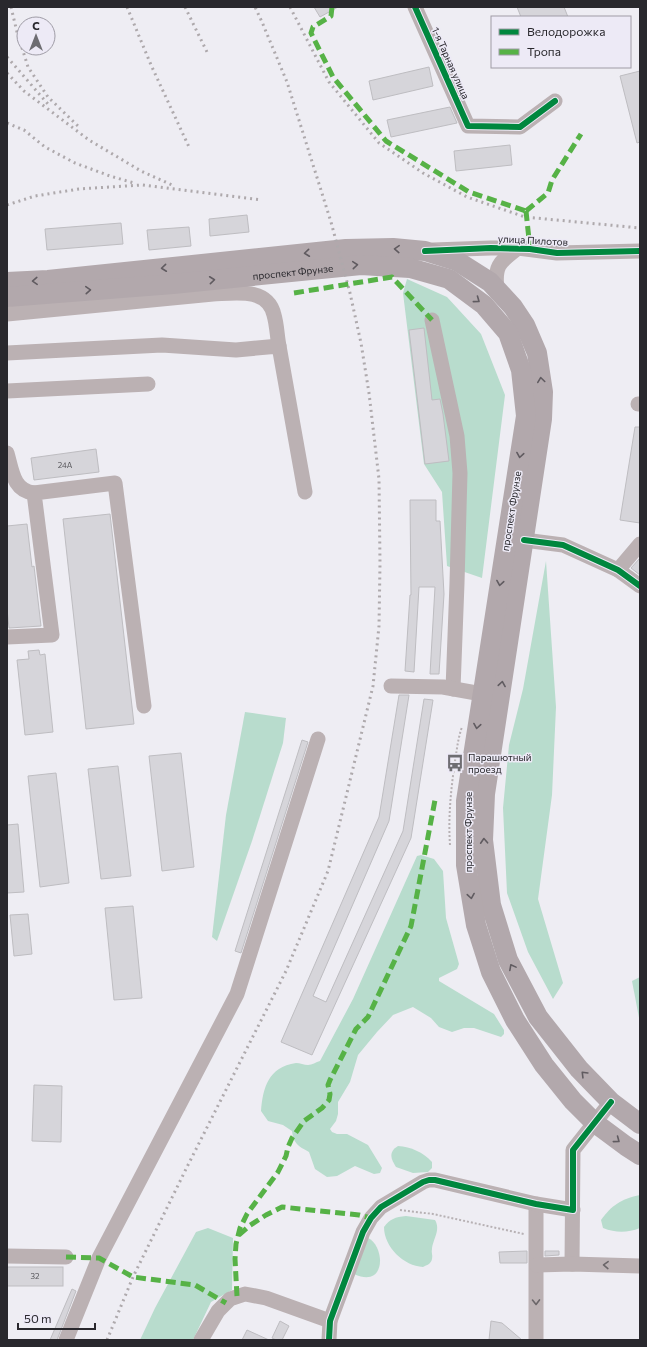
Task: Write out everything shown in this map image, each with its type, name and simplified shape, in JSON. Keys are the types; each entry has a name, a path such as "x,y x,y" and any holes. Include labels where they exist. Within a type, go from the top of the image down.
{"main road":[{"name":"проспект Фрунзе","path":"7,282 48,280 346,249 393,248 425,251 457,261 490,282 513,307 525,325 537,353 543,392 542,419 485,794 483,840 491,905 508,960 538,1017 579,1069 611,1102 640,1124"},
{"name":"проспект Фрунзе","path":"7,297 173,284 361,265 410,268 449,279 484,305 508,333 521,370 526,416 466,801 466,865 476,925 491,972 514,1020 544,1065 573,1101 595,1123 640,1155"}],"street":[{"name":"1-я Тарная улица","path":"415,7 468,126 520,127 555,102"},
{"name":"улица Пилотов","path":"425,251 491,248 518,248 557,253 640,250"},
{"path":"497,289 495,276 498,267 504,259 518,248"},
{"path":"7,314 213,294 249,293 260,296 269,303 274,314 305,492"},
{"path":"432,320 457,436 460,473 453,689"},
{"path":"7,353 162,345 236,350 279,346"},
{"path":"7,391 148,384"},
{"path":"7,453 16,483 19,488 28,493 115,483 144,706"},
{"path":"7,637 52,635 34,493"},
{"path":"524,540 563,545 618,570 640,586"},
{"path":"618,570 640,544"},
{"path":"391,686 443,687 482,694"},
{"path":"66,1340 99,1258 237,994 318,739"},
{"path":"572,1264 572,1150 611,1102"},
{"path":"329,1340 330,1321 363,1232 371,1218 382,1207 423,1182 435,1180 536,1204 573,1210"},
{"path":"536,1204 536,1340"},
{"path":"7,1256 66,1257"},
{"path":"537,1265 572,1264 640,1266"},
{"path":"201,1340 218,1311 230,1299 245,1294 266,1298 330,1321"}],"path":[{"path":"382,1207 433,1214 537,1237"}],"green space":[{"path":"407,279 447,297 481,334 505,395 482,578 447,566 442,492 424,464 403,293"},
{"path":"546,561 556,707 552,795 538,899 563,983 553,999 528,952 507,893 503,808 509,745 523,689"},
{"path":"245,712 286,718 283,743 252,841 217,941 212,937 226,815"},
{"path":"421,855 434,859 443,871 446,918 459,964 457,969 439,978 439,981 494,1014 504,1030 504,1034 501,1037 474,1028 464,1028 452,1032 439,1027 431,1018 413,1007 393,1015 358,1055 350,1082 338,1102 338,1114 336,1121 330,1129 332,1132 337,1134 347,1134 368,1145 382,1168 380,1173 374,1174 355,1166 337,1176 327,1177 315,1169 309,1152 297,1144 292,1131 283,1125 268,1121 261,1111 263,1094 269,1080 279,1069 296,1063 310,1065 320,1061 353,999 417,856"},
{"path":"640,977 640,1023 632,981"},
{"path":"398,1146 412,1149 421,1153 432,1162 432,1168 428,1172 413,1173 396,1167 391,1156 395,1148"},
{"path":"640,1195 640,1228 622,1232 603,1228 601,1220 609,1210 627,1198"},
{"path":"406,1216 435,1220 437,1224 431,1262 423,1267 416,1266 402,1259 387,1242 384,1227 391,1220"},
{"path":"208,1228 233,1238 232,1290 211,1302 193,1340 140,1340 155,1308 196,1232"},
{"path":"368,1238 374,1242 378,1249 380,1265 372,1276 365,1277 354,1274"}],"building":[{"path":"314,7 338,7 320,17"},
{"path":"517,7 564,7 568,16 521,16"},
{"path":"429,67 433,86 373,100 369,81"},
{"path":"640,71 640,142 637,143 620,76"},
{"path":"450,107 457,123 391,137 387,120"},
{"path":"510,145 512,165 456,171 454,151"},
{"path":"247,215 249,232 210,236 209,219"},
{"path":"121,223 123,244 47,250 45,229"},
{"path":"189,227 191,246 149,250 147,230"},
{"path":"424,328 432,400 440,399 449,461 425,464 409,330"},
{"path":"635,427 640,427 640,523 620,520"},
{"path":"96,449 99,472 34,480 31,458"},
{"path":"410,500 436,500 436,521 440,521 444,594 439,674 430,674 435,587 419,587 414,672 405,671 411,595"},
{"path":"110,514 134,724 86,729 63,519"},
{"path":"27,524 32,567 34,566 41,626 9,628 7,609 7,526"},
{"path":"640,558 640,575 631,568"},
{"path":"39,650 40,655 45,654 53,732 25,735 17,660 29,659 28,651"},
{"path":"399,695 409,695 389,821 313,996 326,1002 403,831 424,699 433,700 411,838 312,1055 281,1042 379,817"},
{"path":"302,740 308,742 241,953 235,951"},
{"path":"181,753 194,867 162,871 149,756"},
{"path":"118,766 131,876 101,879 88,769"},
{"path":"56,773 69,883 40,887 28,776"},
{"path":"18,824 24,892 7,893 7,825"},
{"path":"133,906 142,998 114,1000 105,908"},
{"path":"28,914 32,954 14,956 10,915"},
{"path":"34,1085 62,1086 61,1142 32,1141"},
{"path":"527,1251 527,1263 500,1263 499,1252"},
{"path":"545,1251 559,1251 559,1255 545,1256"},
{"path":"7,1267 63,1267 63,1286 7,1286"},
{"path":"72,1289 76,1291 57,1340 50,1340"},
{"path":"280,1321 289,1326 282,1340 276,1340 272,1338"},
{"path":"491,1321 502,1323 522,1340 489,1340"},
{"path":"247,1330 269,1340 242,1340"}],"railway":[{"path":"11,7 28,67 48,97 78,126"},
{"path":"127,7 151,65 189,147"},
{"path":"185,7 207,52"},
{"path":"107,1340 133,1277 286,971 328,871 373,686 379,626 379,479 369,393 361,343 350,293 331,222 287,82 255,7"},
{"path":"290,7 329,82 379,143 423,173 467,197 525,217 640,228"},
{"path":"7,57 48,104"},
{"path":"7,73 24,91 89,140 141,171 172,185"},
{"path":"7,123 24,130 45,147 75,163 134,183"},
{"path":"7,205 35,196 79,189 142,185 262,200"}],"marked path":[{"path":"332,7 331,16 313,27 311,33 333,77 386,141 469,192 526,211"},
{"path":"526,211 548,193 552,180 581,134"},
{"path":"526,211 530,249"},
{"path":"294,293 392,277 432,320"},
{"path":"237,1296 235,1259 236,1244 240,1228 247,1214 278,1172 286,1156 292,1138 304,1121 322,1108 329,1100 330,1094 328,1085 330,1080 356,1029 368,1017 411,926 435,800"},
{"path":"239,1235 249,1226 282,1207 359,1215 371,1218"},
{"path":"66,1257 99,1258 133,1277 195,1285 226,1303"}],"cycle path":[{"path":"415,7 468,126 520,127 555,101"},
{"path":"425,251 491,248 530,249 557,253 640,251"},
{"path":"524,540 563,545 618,570 640,586"},
{"path":"329,1340 330,1321 363,1232 371,1218 381,1207 423,1182 435,1180 536,1204 573,1210 573,1150 611,1102"}],"place":[{"name":"Парашютный проезд","path":"455,763"}]}
